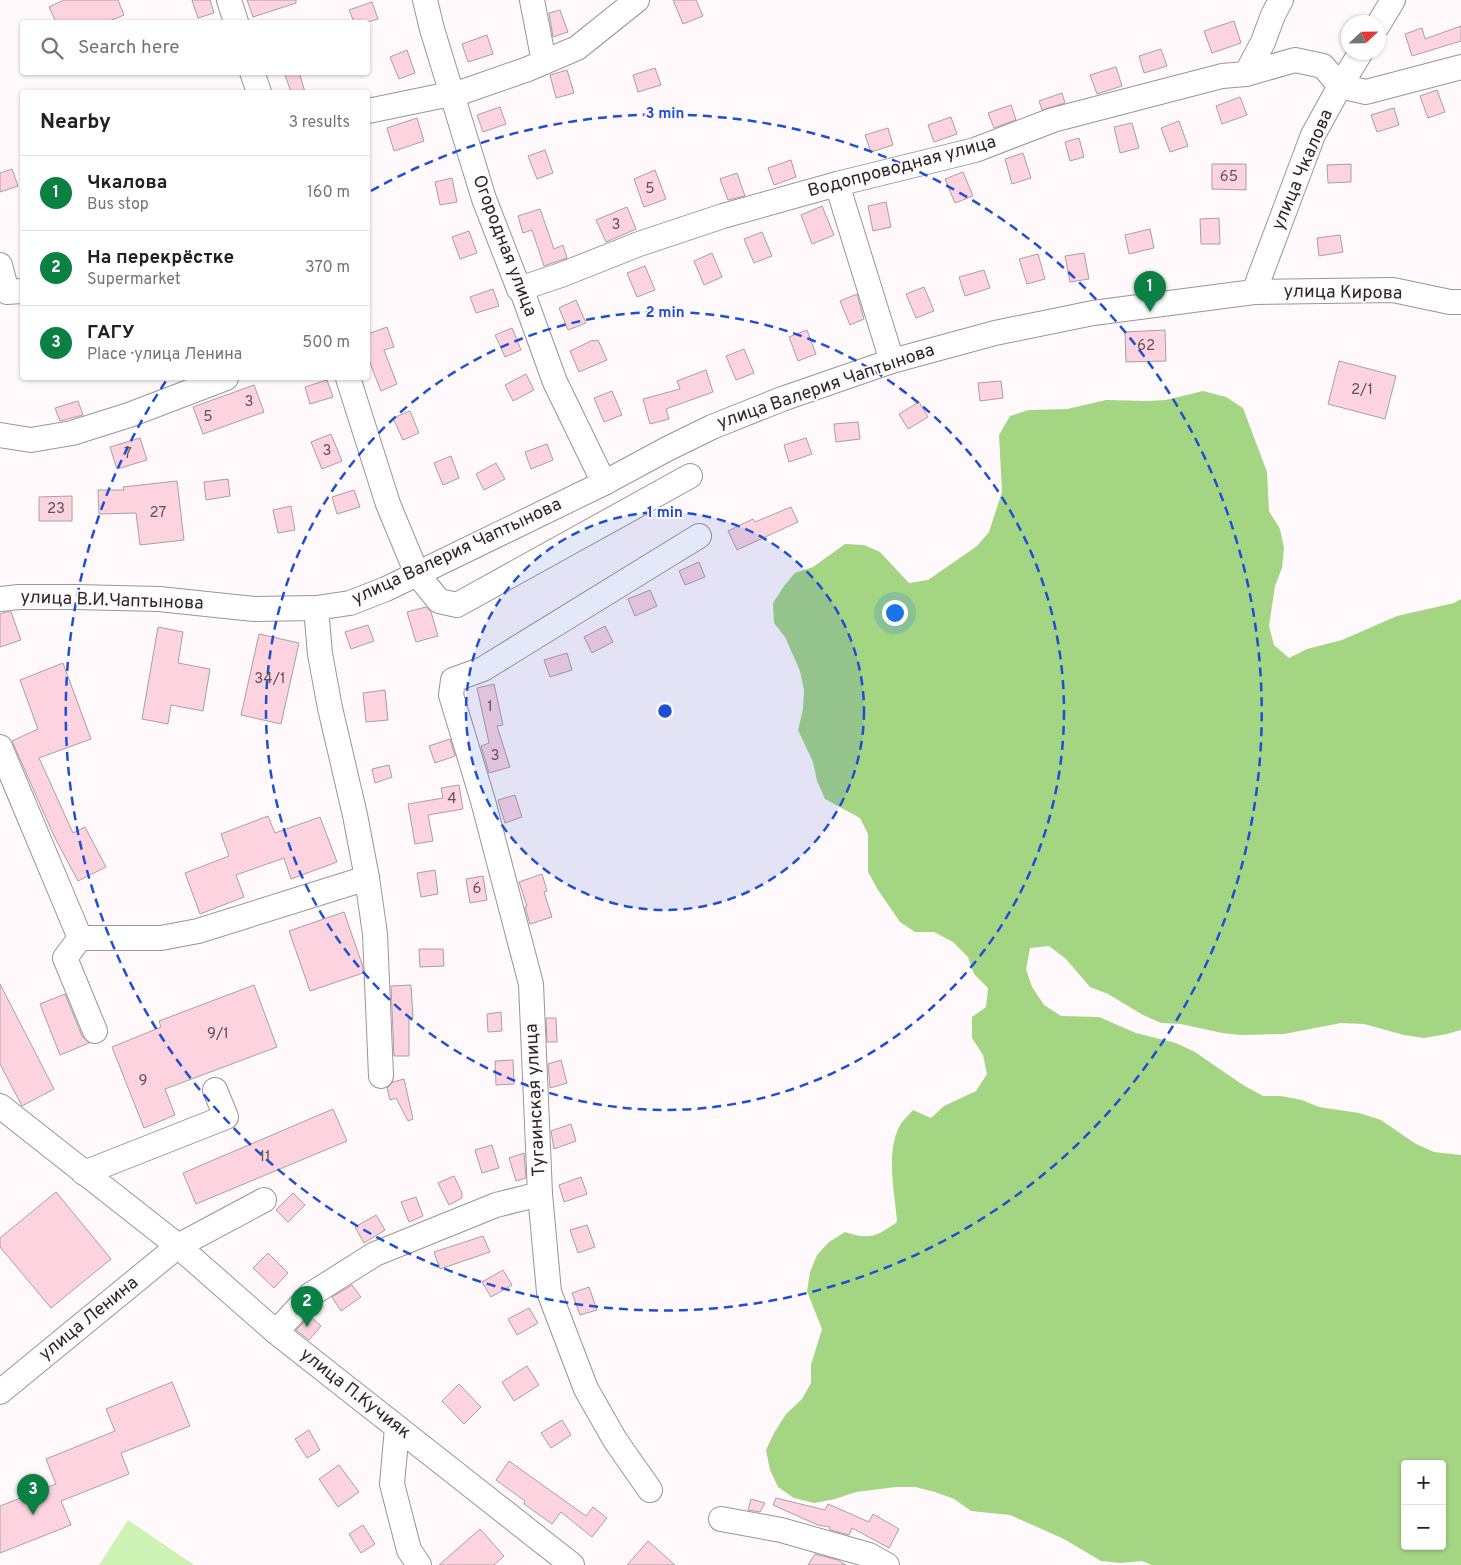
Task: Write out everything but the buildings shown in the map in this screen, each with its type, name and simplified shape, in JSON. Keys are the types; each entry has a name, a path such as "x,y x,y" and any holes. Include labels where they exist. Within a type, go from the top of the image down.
{"street":[{"path":"229,0 235,20"},
{"name":"Огородная улица","path":"425,0 484,199 519,289 522,291 555,382 604,483"},
{"path":"532,0 544,62"},
{"path":"370,111 464,92 544,62 577,48 637,0"},
{"path":"1246,74 1263,42 1281,0"},
{"path":"1384,15 1393,0"},
{"name":"Водопроводная улица","path":"519,289 561,275 639,244 714,219 837,184 975,150 1053,120 1222,76 1246,74 1295,60 1323,66 1340,86"},
{"name":"улица Чкалова","path":"1254,292 1313,136 1356,60"},
{"path":"1340,86 1366,92 1461,67"},
{"path":"837,184 892,361"},
{"path":"0,265 7,292 20,292"},
{"name":"улица Кирова","path":"1254,292 1393,290 1450,302 1461,302"},
{"name":"улица Валерия Чаптынова","path":"254,608 316,608 350,603 386,589 604,483 712,426 782,399 892,361 996,333 1093,313 1254,292"},
{"path":"0,435 32,440 72,433 129,415 221,380"},
{"path":"349,380 388,504 417,574 439,601 457,605 690,476"},
{"name":"Тугаинская улица","path":"650,1490 615,1440 586,1389 548,1292 540,1194 531,984 483,801 451,695 453,680 483,670 699,536"},
{"name":"улица В.И.Чаптынова","path":"0,599 19,597 159,599 254,608"},
{"path":"316,608 320,654 330,708 355,815 375,934 382,1076"},
{"path":"0,747 80,938"},
{"path":"80,938 161,938 198,931 367,878"},
{"path":"80,938 65,958 95,1031"},
{"path":"84,1173 226,1116 215,1090"},
{"name":"улица П.Кучияк","path":"0,1106 178,1246 276,1332 572,1565"},
{"path":"276,1332 310,1296 375,1254 496,1205 540,1194"},
{"name":"улица Ленина","path":"0,1392 178,1246 264,1200"},
{"path":"398,1428 392,1484 409,1550 419,1565"},
{"path":"721,1519 780,1530 869,1555 887,1565"}],"green space":[{"path":"1203,391 1226,397 1243,408 1267,472 1269,511 1280,529 1284,548 1282,568 1275,586 1269,626 1274,645 1289,658 1307,649 1342,640 1397,616 1454,603 1461,599 1461,1030 1424,1038 1404,1035 1364,1024 1341,1023 1284,1034 1241,1035 1222,1033 1181,1024 1161,1023 1143,1015 1108,994 1090,987 1066,959 1049,946 1030,948 1026,969 1032,987 1044,1005 1061,1016 1099,1017 1136,1033 1176,1043 1195,1052 1243,1085 1263,1096 1281,1096 1302,1100 1319,1107 1359,1113 1381,1120 1416,1144 1434,1152 1461,1155 1461,1565 1152,1565 1142,1561 1121,1563 1101,1561 1064,1539 1010,1515 971,1511 954,1499 935,1492 915,1487 896,1487 856,1492 814,1503 794,1498 778,1487 770,1470 766,1450 774,1433 786,1414 802,1399 811,1383 811,1365 822,1329 807,1291 810,1272 817,1255 829,1242 845,1232 861,1236 872,1236 884,1231 897,1222 892,1173 895,1136 900,1125 913,1110 931,1118 944,1106 976,1091 987,1074 983,1055 972,1038 972,1017 986,1007 988,988 974,974 968,957 953,942 934,932 915,932 900,922 868,872 868,834 860,818 825,799 817,781 813,762 798,730 803,709 804,690 800,671 785,637 774,623 773,603 795,573 813,567 845,544 864,545 880,552 909,583 928,580 977,546 989,532 1002,492 999,435 1010,416 1029,410 1067,409 1106,400 1166,400"},
{"path":"128,1520 194,1565 99,1565"}],"place":[{"name":"Чкалова","path":"1150,312"},
{"name":"На перекрёстке","path":"307,1327"},
{"name":"ГАГУ","path":"33,1515"}]}
